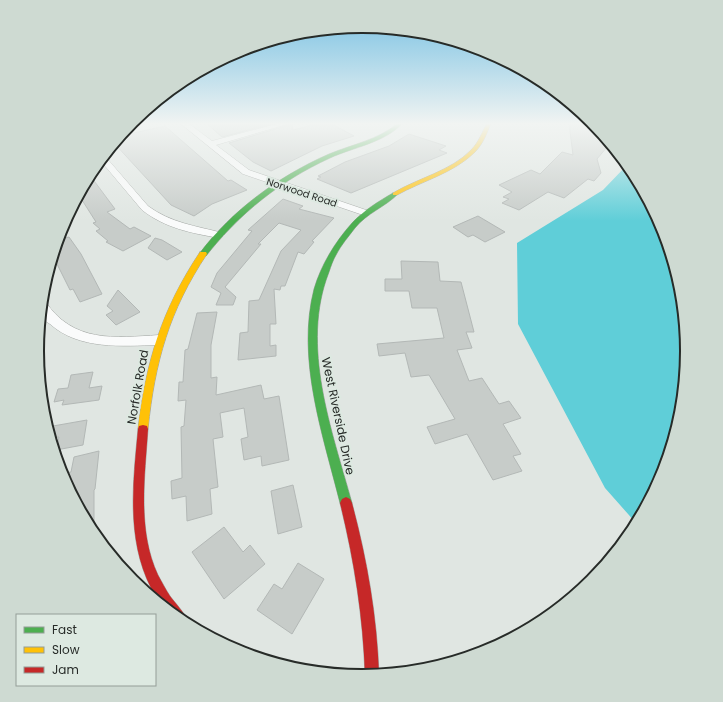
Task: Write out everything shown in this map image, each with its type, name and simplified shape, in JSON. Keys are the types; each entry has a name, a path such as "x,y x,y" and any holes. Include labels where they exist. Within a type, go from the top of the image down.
{"street":[{"name":"Norwood Road","path":"225,156 246,172 366,213"},
{"name":"Norfolk Road","path":"168,603 160,592 148,565 140,537 138,523 138,496 144,405 150,371 159,340 180,291 200,258 218,235 244,210 278,184 320,160 331,156"},
{"name":"West Riverside Drive","path":"372,669 371,623 364,577 318,392 311,344 314,301 326,265 345,236 366,213 399,190 441,171 468,156"},
{"path":"106,162 145,208 153,215 176,226 218,235"},
{"path":"46,311 51,319 61,327 75,334 108,341 159,340"}],"water":[{"path":"623,169 647,210 663,249 669,269 677,309 679,330 680,351 677,393 669,433 663,453 647,492 632,518 605,488 518,324 517,243 603,190"}],"building":[{"path":"126,156 199,156 228,181 231,180 247,190 212,204 194,216 171,205"},
{"path":"245,156 302,156 271,171 253,162"},
{"path":"362,156 440,156 351,193 317,179 321,177 318,176 345,162"},
{"path":"558,156 600,156 597,159 601,173 594,181 588,179 564,198 548,192 519,210 502,203 509,199 503,197 512,192 499,185 531,170 540,174"},
{"path":"93,180 115,209 107,212 130,229 134,227 151,236 123,251 106,242 108,241 96,231 100,229 93,223 96,222 82,200"},
{"path":"283,199 303,206 299,209 334,218 312,241 314,242 304,254 298,252 285,286 281,286 280,290 274,289 276,324 270,324 270,346 276,345 276,356 238,360 240,333 248,332 249,301 259,300 281,251 301,230 279,223 258,244 261,244 225,287 236,297 233,305 216,305 221,293 211,287 217,273 252,231 248,230"},
{"path":"478,216 505,232 485,242 473,235 468,237 453,227"},
{"path":"65,237 69,237 81,254 102,294 80,302 73,289 70,290 56,262"},
{"path":"155,238 162,240 182,252 167,260 148,248"},
{"path":"401,261 438,262 440,281 461,282 474,332 466,332 472,348 457,350 469,381 482,378 499,404 509,401 521,418 503,424 521,454 513,456 522,471 493,480 467,434 435,444 427,427 455,419 429,375 411,377 405,353 379,356 377,344 444,338 437,308 412,308 409,291 385,291 385,279 402,279"},
{"path":"118,290 140,312 116,325 106,315 113,311 107,306"},
{"path":"217,312 211,345 211,378 217,377 216,395 261,385 264,399 279,396 289,460 262,466 261,456 244,460 241,439 248,437 244,408 220,413 223,437 213,439 218,487 210,489 212,514 187,521 186,496 172,499 171,481 182,478 181,427 184,426 186,400 178,401 179,382 183,382 185,350 188,349 197,313"},
{"path":"93,372 89,388 102,386 99,400 62,405 64,400 54,402 58,389 68,388 71,375"},
{"path":"87,420 83,445 59,449 57,444 59,437 55,437 53,426"},
{"path":"99,451 94,490 94,523 76,492 68,473 71,472 74,457"},
{"path":"293,485 302,527 278,534 271,491"},
{"path":"224,527 243,552 250,545 265,564 224,599 192,552"},
{"path":"298,563 324,579 292,634 257,610 274,584 282,589"}],"traffic: fast":[{"path":"203,254 230,223 261,196 295,174 330,156"},
{"path":"346,503 319,397 314,360 313,323 318,288 332,255 354,225 373,208 395,194"}],"traffic: slow":[{"path":"395,194 450,167 467,156"},
{"path":"143,429 150,382 161,337 178,294 203,254"}],"traffic: jam":[{"path":"143,429 139,481 140,530 152,577 166,601"},
{"path":"346,503 361,567 370,631 372,669"}]}
